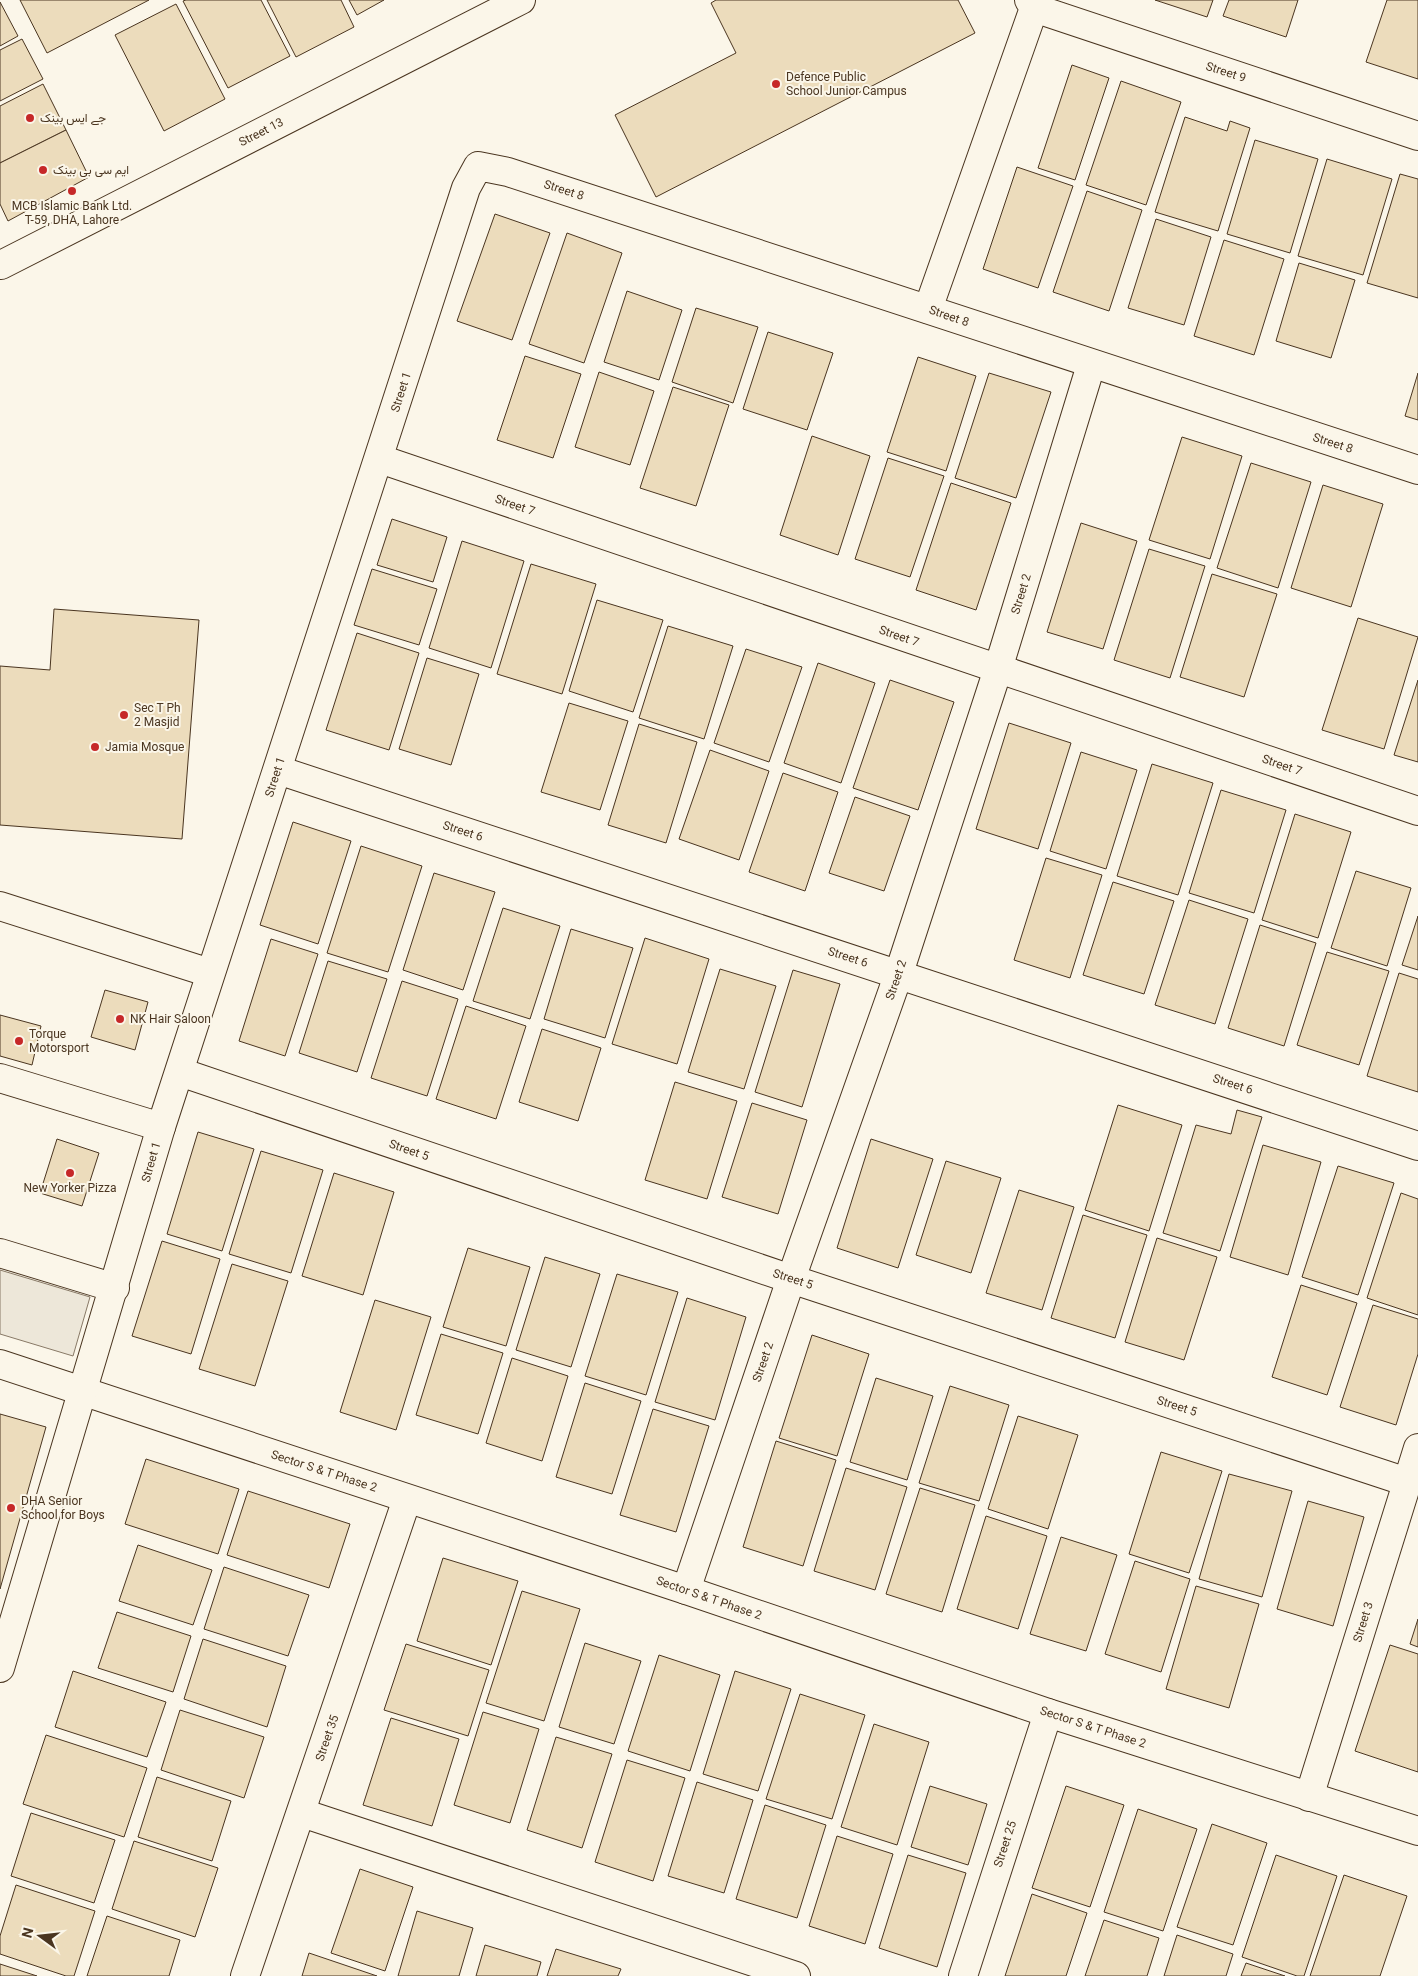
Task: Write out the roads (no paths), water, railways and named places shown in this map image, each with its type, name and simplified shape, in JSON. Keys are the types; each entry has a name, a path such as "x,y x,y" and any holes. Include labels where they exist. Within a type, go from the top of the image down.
{"street":[{"name":"Street 13","path":"0,265 520,0"},
{"name":"Street 9","path":"928,309 1031,4 1418,136"},
{"name":"Street 8","path":"478,166 508,172 928,309 1091,365 1418,470"},
{"name":"Street 1","path":"0,1668 115,1288 161,1127 210,973 380,459 466,188 478,166"},
{"name":"Street 2","path":"686,1590 791,1279 898,973 998,669 1091,365"},
{"name":"Street 7","path":"380,459 1418,811"},
{"name":"Street 6","path":"278,770 1418,1146"},
{"path":"0,906 210,973"},
{"name":"Street 5","path":"180,1072 791,1279 1406,1482"},
{"path":"0,1078 161,1127"},
{"path":"0,1253 115,1288"},
{"name":"Sector S & T Phase 2","path":"0,1364 686,1590 1048,1713 1418,1831"},
{"name":"Street 3","path":"1309,1797 1418,1448"},
{"name":"Street 35","path":"245,1976 302,1813 407,1499"},
{"name":"Street 25","path":"963,1976 1048,1713"},
{"path":"302,1813 796,1976"}],"place":[{"name":"Defence Public School Junior Campus","path":"776,84"},
{"name":"جے ایس بینک","path":"30,118"},
{"name":"ایم سی بی بینک","path":"43,170"},
{"name":"MCB Islamic Bank Ltd. T-59, DHA, Lahore","path":"72,191"},
{"name":"Sec T Ph 2 Masjid","path":"124,715"},
{"name":"Jamia Mosque","path":"95,747"},
{"name":"NK Hair Saloon","path":"120,1019"},
{"name":"Torque Motorsport","path":"19,1041"},
{"name":"New Yorker Pizza","path":"70,1173"},
{"name":"DHA Senior School for Boys","path":"11,1508"}]}
